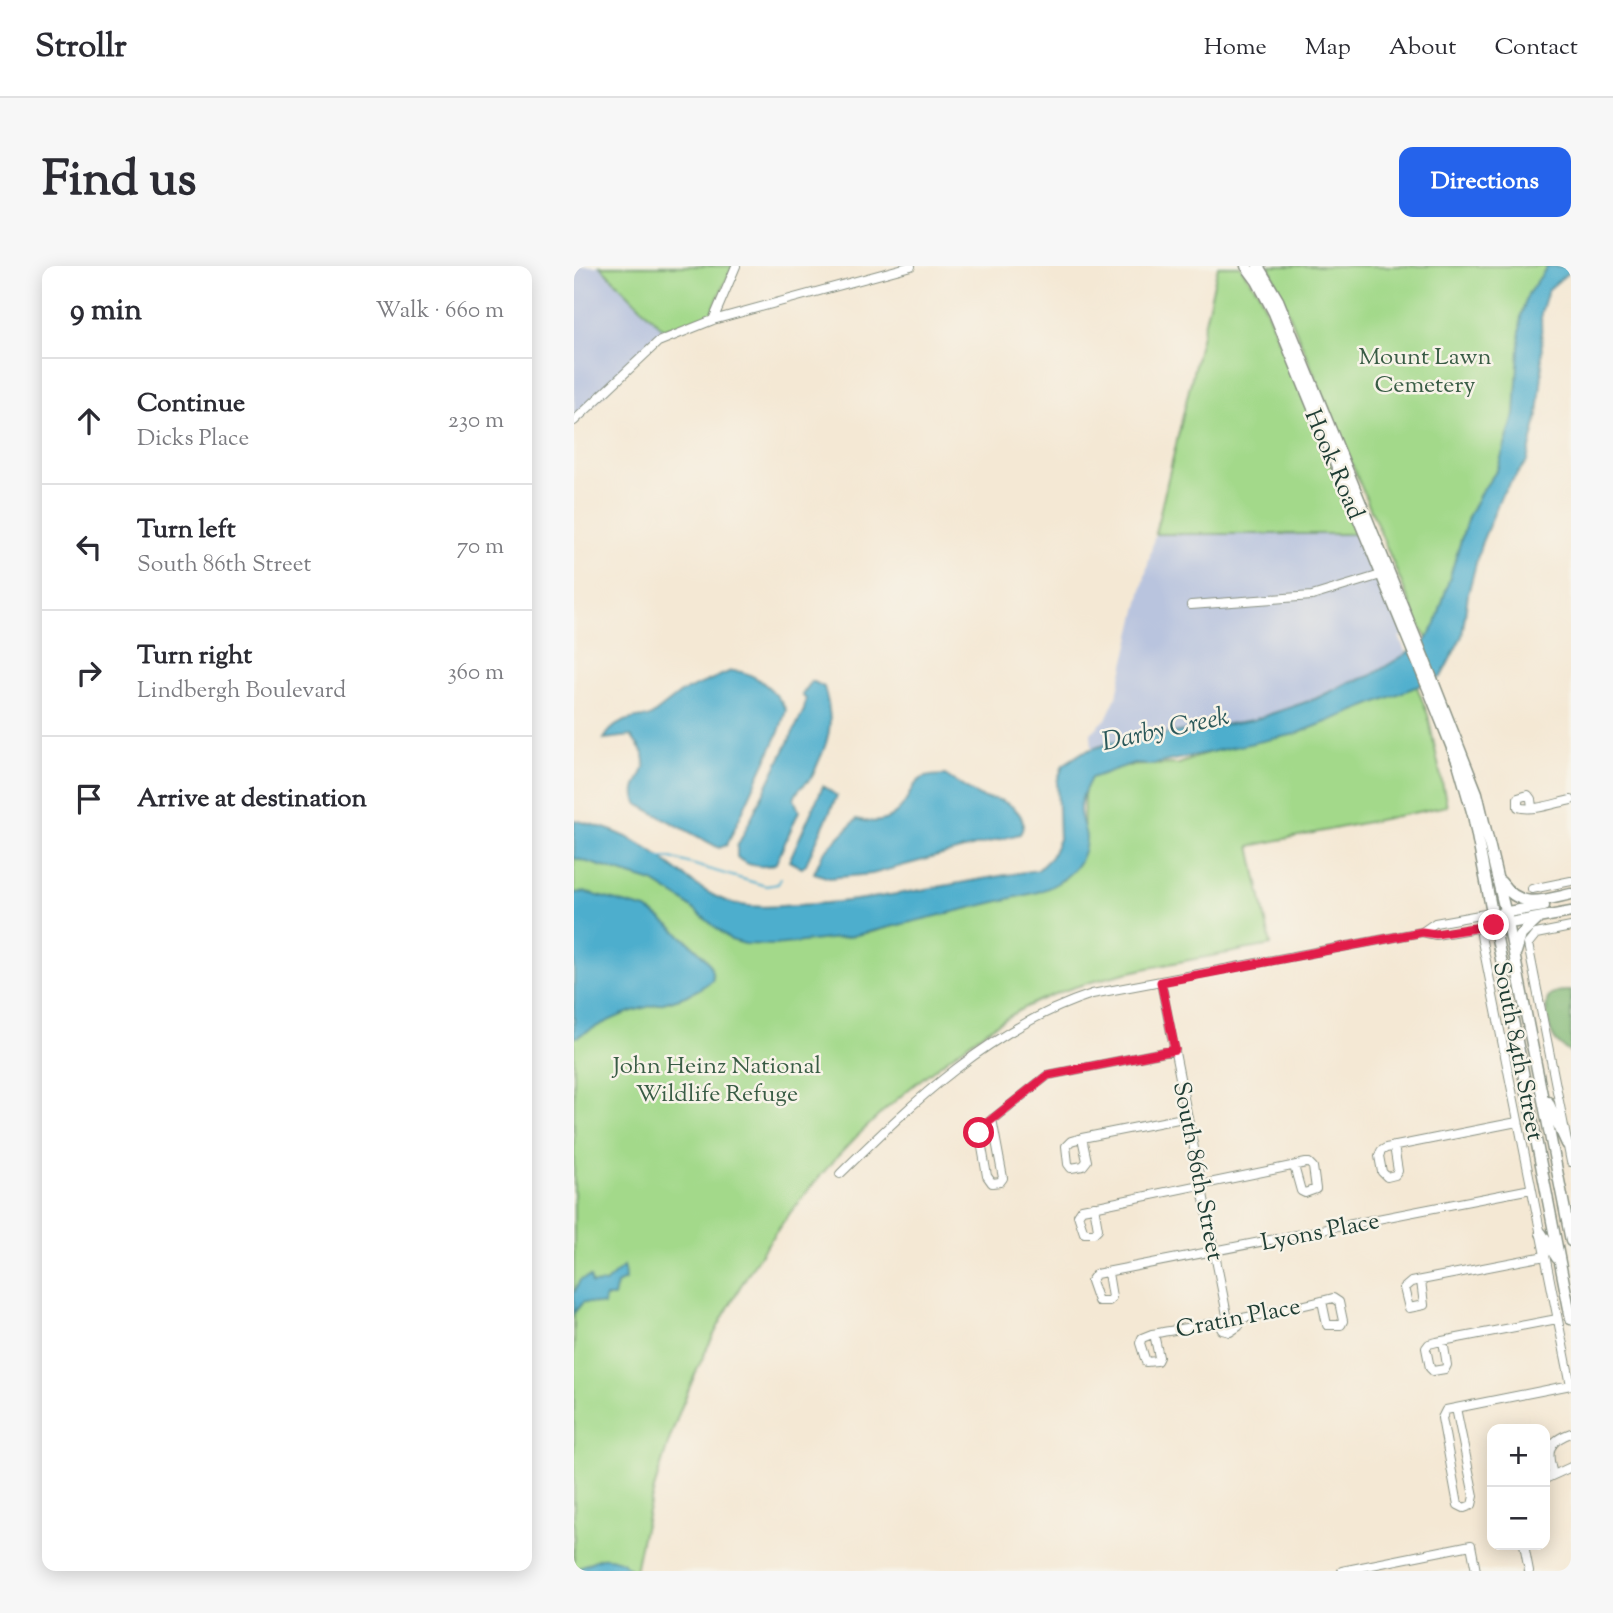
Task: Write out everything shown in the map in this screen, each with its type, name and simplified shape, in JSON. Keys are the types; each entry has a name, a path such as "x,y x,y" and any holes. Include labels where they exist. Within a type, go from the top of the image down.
{"main road":[{"name":"Hook Road","path":"1246,266 1274,313 1422,664"},
{"name":"Hook Road","path":"1258,266 1278,300 1385,574"},
{"name":"South 84th Street","path":"1422,664 1477,793 1507,918 1571,1241"},
{"name":"South 84th Street","path":"1436,696 1469,798 1486,914 1494,925 1571,1319"},
{"path":"1497,876 1507,891 1521,900 1532,901 1571,894"},
{"path":"1494,925 1507,918 1571,901"},
{"path":"1486,914 1507,918 1540,918 1571,912"},
{"path":"1515,958 1521,935 1530,924 1540,918"},
{"path":"1540,1084 1567,1143"},
{"path":"1541,1233 1560,1262"}],"street":[{"path":"713,320 736,266"},
{"path":"574,421 658,342 713,320 911,266"},
{"path":"1191,605 1312,596 1385,574"},
{"path":"1532,807 1571,800"},
{"path":"1532,889 1571,881"},
{"path":"1422,932 1435,923 1486,914"},
{"name":"South 84th Street","path":"1486,914 1480,927 1571,1385"},
{"path":"840,1174 898,1116 946,1076 1018,1027 1057,1006 1092,995 1422,932 1436,934 1494,925"},
{"name":"South 84th Street","path":"1571,926 1532,936 1528,949 1571,1162"},
{"name":"South 86th Street","path":"1161,982 1215,1251 1223,1321"},
{"path":"992,1119 1003,1178 1000,1182 992,1183 987,1176 979,1133 981,1128 992,1119 1048,1075 1175,1050"},
{"path":"1083,1139 1188,1117"},
{"path":"1394,1146 1518,1122"},
{"path":"1094,1206 1294,1166"},
{"name":"Lyons Place","path":"1108,1273 1531,1189"},
{"path":"1421,1281 1545,1256"},
{"name":"Cratin Place","path":"1154,1334 1322,1301"},
{"path":"1443,1341 1557,1319"},
{"path":"1457,1408 1474,1496 1472,1505 1464,1508 1458,1505 1442,1418 1446,1410 1571,1385"},
{"path":"1550,1452 1552,1443 1557,1438 1571,1433"},
{"path":"1550,1476 1571,1467"},
{"path":"1342,1571 1470,1545 1476,1571"},
{"path":"1525,1550 1529,1571"}],"shaded area":[{"path":"574,266 600,266 663,329 574,425"},
{"path":"1155,534 1364,534 1407,638 1399,636 1406,654 1370,676 1315,699 1253,720 1092,748 1091,733 1106,719 1117,695"}],"green space":[{"path":"600,266 733,266 710,316 663,329"},
{"path":"1218,266 1240,266 1259,292 1359,534 1155,534"},
{"name":"Mount Lawn Cemetery","path":"1269,266 1564,266 1538,293 1531,385 1437,653 1419,625"},
{"name":"John Heinz National Wildlife Refuge","path":"1416,684 1428,715 1447,806 1250,846 1271,945 1124,973 1040,1000 977,1037 882,1112 828,1166 781,1225 740,1287 705,1354 675,1423 652,1496 635,1571 574,1571 574,850 605,855 681,896 845,936 872,932 1063,880 1073,866 1082,842 1086,779 1120,766 1179,764 1227,745 1301,732"},
{"path":"1571,991 1571,1053 1554,1038 1546,1010 1552,994"}],"water":[{"path":"1548,266 1571,266 1571,270 1548,290 1541,313 1542,374 1538,415 1527,461 1502,494 1481,544 1468,594 1462,636 1441,677 1296,734 1150,765 1131,764 1091,778 1080,806 1086,837 1085,847 1077,865 1064,879 1038,892 848,937 775,945 745,944 731,940 682,900 653,882 574,858 574,820 610,830 635,841 720,898 756,907 857,900 1038,870 1051,857 1059,839 1057,782 1063,765 1083,752 1110,743 1253,720 1315,699 1370,676 1425,641 1435,626 1468,517 1497,470 1515,414 1521,315 1528,294"},
{"path":"731,671 756,678 776,696 786,710 779,732 727,845 719,848 639,805 635,792 644,769 643,753 631,736 604,739 612,728 630,719 650,717 682,692"},
{"path":"812,681 824,687 827,698 830,726 826,743 812,777 799,789 794,799 799,811 776,863 767,866 750,864 737,857 737,847 804,710 806,699 802,695"},
{"path":"945,775 976,794 1002,801 1013,808 1023,822 1020,834 872,874 829,878 814,873 823,853 857,819 872,822 891,817 902,808 920,780 928,776"},
{"path":"823,786 837,796 802,868 789,861"},
{"path":"584,892 652,913 680,934 705,958 710,965 713,979 695,992 626,1014 574,1038 574,893"},
{"path":"624,1266 625,1280 617,1284 614,1297 605,1297 604,1305 583,1302 574,1313 574,1293 580,1280 590,1277 592,1284 605,1283"},
{"path":"600,1558 617,1560 631,1571 577,1571"}],"waterway":[{"path":"657,858 671,858 766,886 778,884 781,878"}],"route":[{"path":"979,1133 981,1128 1048,1075 1175,1050 1161,982 1422,932 1436,934 1494,925"}],"water label":[{"name":"Darby Creek","path":"1165,728"}]}
